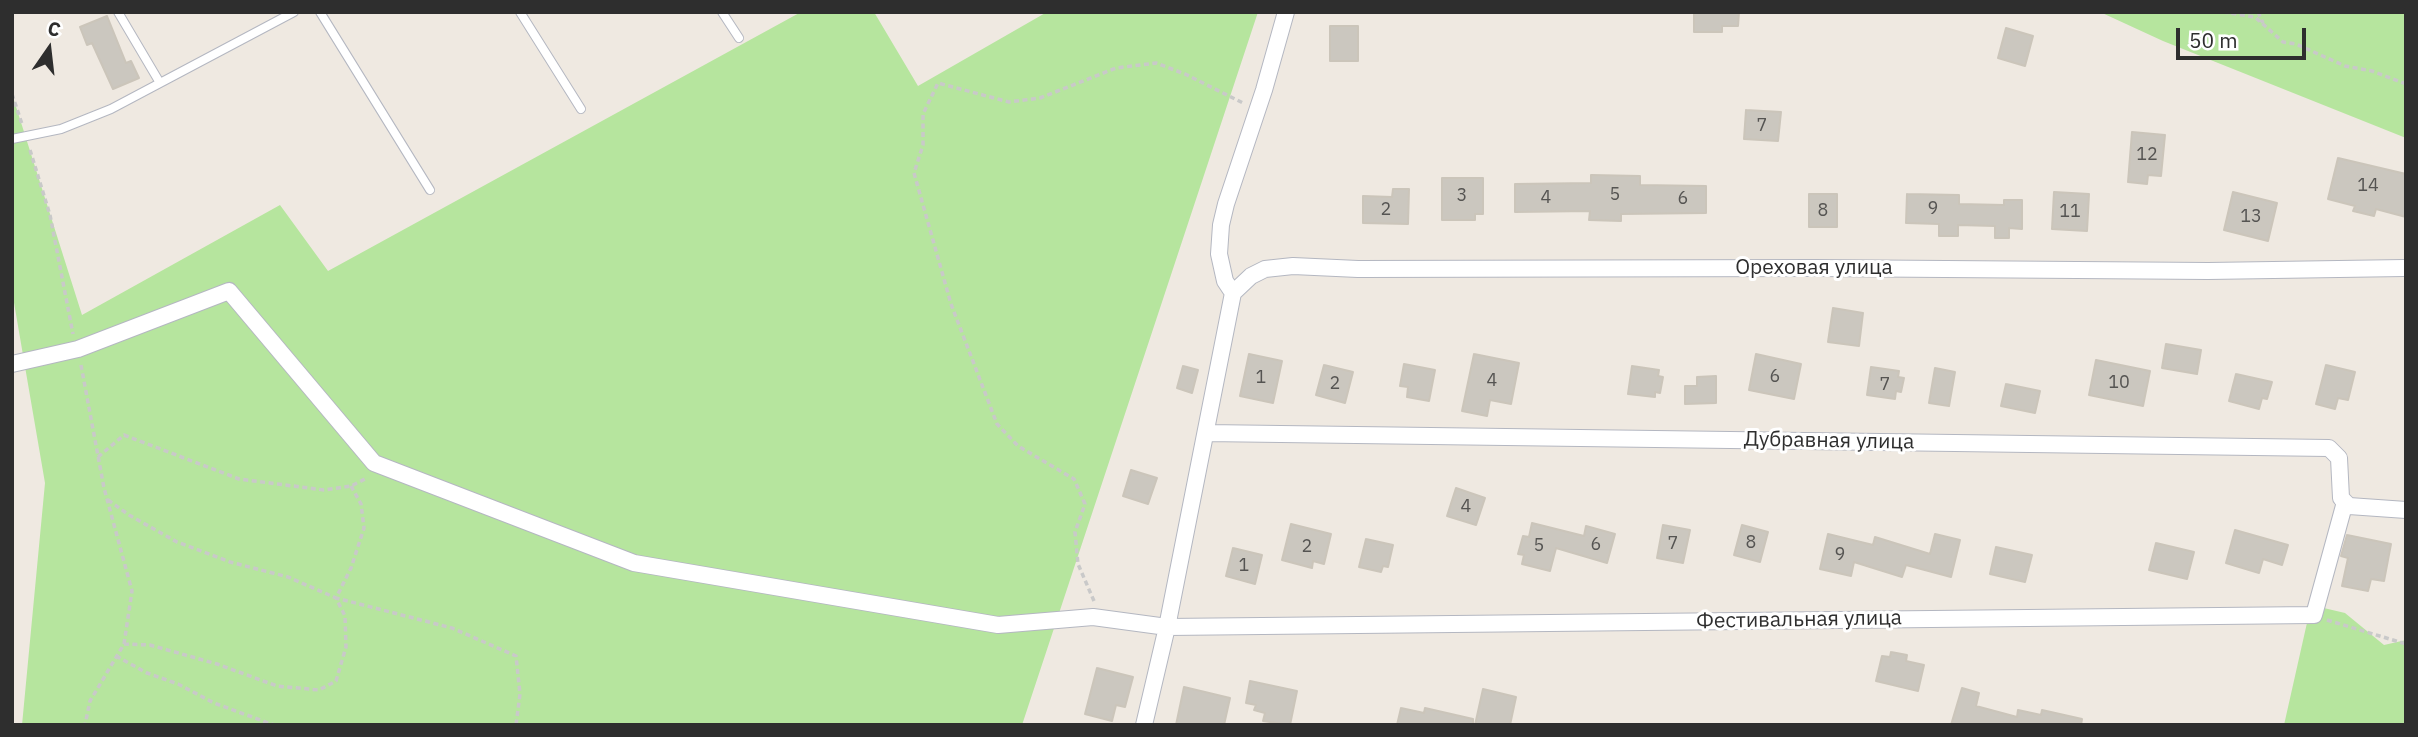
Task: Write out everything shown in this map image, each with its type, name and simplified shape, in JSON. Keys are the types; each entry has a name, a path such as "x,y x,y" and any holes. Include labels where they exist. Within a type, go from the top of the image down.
{"street":[{"path":"1143,725 1167,627 1233,293 1225,281 1219,254 1221,225 1258,111 1286,12"},
{"name":"Ореховая улица","path":"1233,293 1258,272 1293,266 1358,269 2194,271 2404,268"},
{"name":"Фестивальная улица","path":"78,349 229,291 374,463 634,563 998,625 1093,617 1167,627 2314,615"},
{"path":"12,364 78,349"},
{"name":"Дубравная улица","path":"1206,433 2329,448 2339,458 2341,498 2345,502"},
{"path":"2314,615 2345,502 2349,506 2406,510"}],"lane":[{"path":"118,12 160,83"},
{"path":"12,139 61,129 111,109 294,12"},
{"path":"320,12 430,190"},
{"path":"520,12 581,109"},
{"path":"722,12 739,38"}],"path":[{"path":"2223,12 2255,17 2283,42 2296,44 2345,66 2372,71 2406,84"},
{"path":"2258,12 2263,24"},
{"path":"1093,617 1094,602 1078,564 1075,532 1085,503 1074,479 1018,446 997,424 951,304 914,173 923,145 923,114 938,83 1009,102 1040,98 1116,68 1156,63 1185,74 1258,111"},
{"path":"12,93 26,136"},
{"path":"30,150 50,215 68,317 78,349 107,500 132,591 124,644 90,701 85,725"},
{"path":"98,457 124,435 239,480 324,490 351,486 386,468"},
{"path":"335,598 351,568 364,528 361,504 351,486"},
{"path":"107,500 177,542 230,562 288,577 335,598 452,628 516,656 520,694 516,725"},
{"path":"124,644 150,645 217,664 277,686 319,690 336,681 346,647 345,616 335,598"},
{"path":"2314,615 2406,644"},
{"path":"116,656 214,703 274,725"}],"green space":[{"path":"801,12 874,12 918,86 1047,12 1258,12 1022,725 22,725 45,483 12,291 12,94 82,315 280,205 328,271"},
{"path":"2100,12 2406,12 2406,138 2163,41"},
{"path":"2311,605 2345,613 2384,645 2406,640 2406,725 2284,725"}],"building":[{"path":"1694,12 1739,12 1738,26 1722,26 1722,32 1694,32"},
{"path":"107,16 126,63 131,61 139,78 113,89 92,43 87,45 80,27"},
{"path":"1330,26 1358,26 1358,61 1330,61"},
{"path":"2006,28 2033,36 2025,66 1998,58"},
{"path":"1746,110 1781,112 1778,141 1744,139"},
{"path":"2132,132 2165,135 2161,176 2148,175 2147,184 2128,182"},
{"path":"2338,158 2406,174 2406,217 2376,209 2374,216 2353,211 2355,206 2328,199"},
{"path":"1591,175 1640,176 1640,185 1706,186 1706,213 1621,214 1621,221 1589,220 1590,211 1515,212 1515,184 1591,183"},
{"path":"1442,178 1483,178 1483,214 1475,214 1475,220 1442,220"},
{"path":"1393,189 1409,189 1408,224 1363,223 1363,196 1392,197"},
{"path":"2054,192 2089,194 2087,231 2052,229"},
{"path":"2233,192 2277,203 2268,241 2224,230"},
{"path":"1809,194 1837,194 1837,227 1809,227"},
{"path":"1907,194 1959,195 1959,204 2004,205 2004,200 2022,200 2022,229 2009,228 2009,238 1995,238 1995,226 1958,225 1958,236 1939,236 1939,224 1906,223"},
{"path":"1833,308 1863,313 1859,346 1828,342"},
{"path":"2166,344 2201,350 2197,374 2162,368"},
{"path":"1249,354 1282,361 1273,403 1240,396"},
{"path":"1474,354 1519,363 1511,404 1490,400 1487,416 1462,411"},
{"path":"1756,354 1801,364 1794,399 1749,390"},
{"path":"2096,360 2150,371 2143,406 2089,395"},
{"path":"1404,364 1435,370 1429,401 1407,397 1408,387 1400,386"},
{"path":"1324,365 1353,372 1345,403 1316,395"},
{"path":"2326,365 2355,372 2348,400 2338,398 2335,409 2316,404"},
{"path":"1183,366 1198,370 1192,393 1177,388"},
{"path":"1632,366 1659,370 1658,376 1663,377 1660,393 1655,392 1655,397 1628,394"},
{"path":"1871,367 1899,371 1898,377 1904,378 1901,392 1896,391 1895,399 1867,395"},
{"path":"1935,368 1955,372 1949,406 1929,403"},
{"path":"2236,374 2272,382 2267,399 2262,398 2259,409 2229,401"},
{"path":"1716,376 1716,403 1685,404 1685,386 1697,386 1697,377"},
{"path":"2006,384 2040,391 2035,413 2001,406"},
{"path":"1131,470 1157,478 1148,504 1123,496"},
{"path":"1456,488 1485,498 1476,525 1447,516"},
{"path":"1532,523 1584,536 1586,526 1615,534 1607,563 1556,548 1550,571 1522,564 1524,555 1518,554 1523,536 1529,537"},
{"path":"1291,524 1331,534 1324,564 1313,561 1312,568 1282,560"},
{"path":"1663,525 1690,530 1683,563 1657,558"},
{"path":"1742,525 1768,532 1760,562 1734,555"},
{"path":"2235,530 2288,545 2282,565 2263,559 2259,573 2226,563"},
{"path":"1828,534 1873,545 1875,537 1930,554 1935,534 1960,540 1951,577 1906,565 1902,577 1854,562 1851,576 1820,569"},
{"path":"2347,535 2391,544 2384,581 2371,579 2368,591 2342,586 2348,558 2341,556"},
{"path":"1366,539 1393,545 1388,567 1383,566 1381,572 1359,567"},
{"path":"2156,543 2194,552 2187,579 2149,570"},
{"path":"1996,547 2032,555 2025,582 1990,574"},
{"path":"1233,548 1262,555 1255,584 1226,576"},
{"path":"1891,652 1907,655 1906,661 1924,665 1918,691 1876,681 1882,656 1890,657"},
{"path":"1097,668 1133,677 1125,707 1116,705 1112,721 1085,714"},
{"path":"1250,681 1297,691 1290,725 1263,721 1265,713 1254,710 1256,705 1246,703"},
{"path":"1184,687 1230,698 1224,725 1176,725"},
{"path":"1962,688 1979,693 1976,706 2017,717 2018,710 2041,715 2042,710 2082,719 2081,725 1951,725"},
{"path":"1483,689 1516,697 1510,725 1475,725"},
{"path":"1401,708 1424,713 1425,708 1473,719 1473,725 1397,725"}]}
